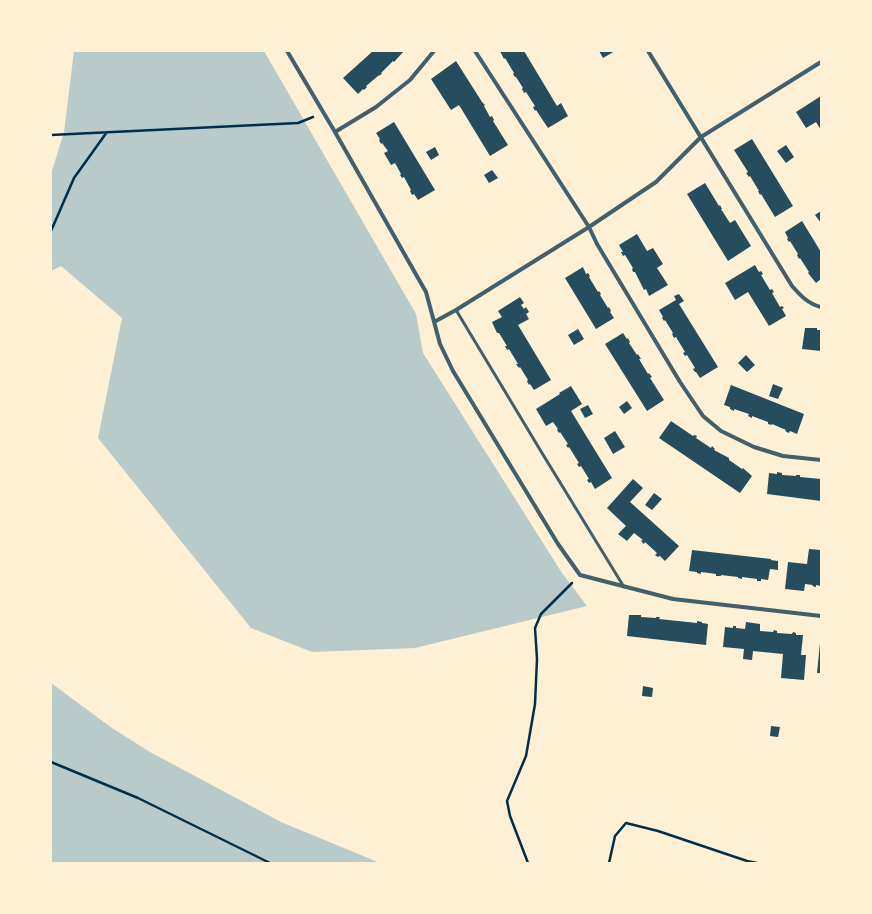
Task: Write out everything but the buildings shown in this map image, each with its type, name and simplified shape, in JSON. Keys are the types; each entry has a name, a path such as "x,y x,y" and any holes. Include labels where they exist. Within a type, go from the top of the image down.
{"street":[{"path":"287,51 426,292 440,344 453,371 558,544 580,575 624,588 673,599 821,616"},
{"path":"335,132 376,107 410,80 434,51"},
{"path":"475,51 589,227 597,244 692,402 703,416 721,431 754,447 783,456 821,460"},
{"path":"648,51 792,286 803,298 815,305 821,306"},
{"path":"434,322 456,310 589,227 656,182 701,137 821,62"}],"lane":[{"path":"456,310 624,588"}],"path":[{"path":"51,135 298,123 323,113"},
{"path":"51,231 74,178 107,132"},
{"path":"528,863 510,816 507,801 526,756 534,704 537,660 535,628 540,614 580,575"},
{"path":"51,762 138,798 270,863"},
{"path":"609,863 615,836 626,823 658,831 747,861 758,863"}],"shaded area":[{"path":"74,51 264,51 416,314 423,353 562,573 587,606 415,648 312,652 251,628 98,438 122,318 61,266 51,271 51,174 64,132"},
{"path":"51,683 112,728 150,752 281,822 380,863 51,863"}]}
